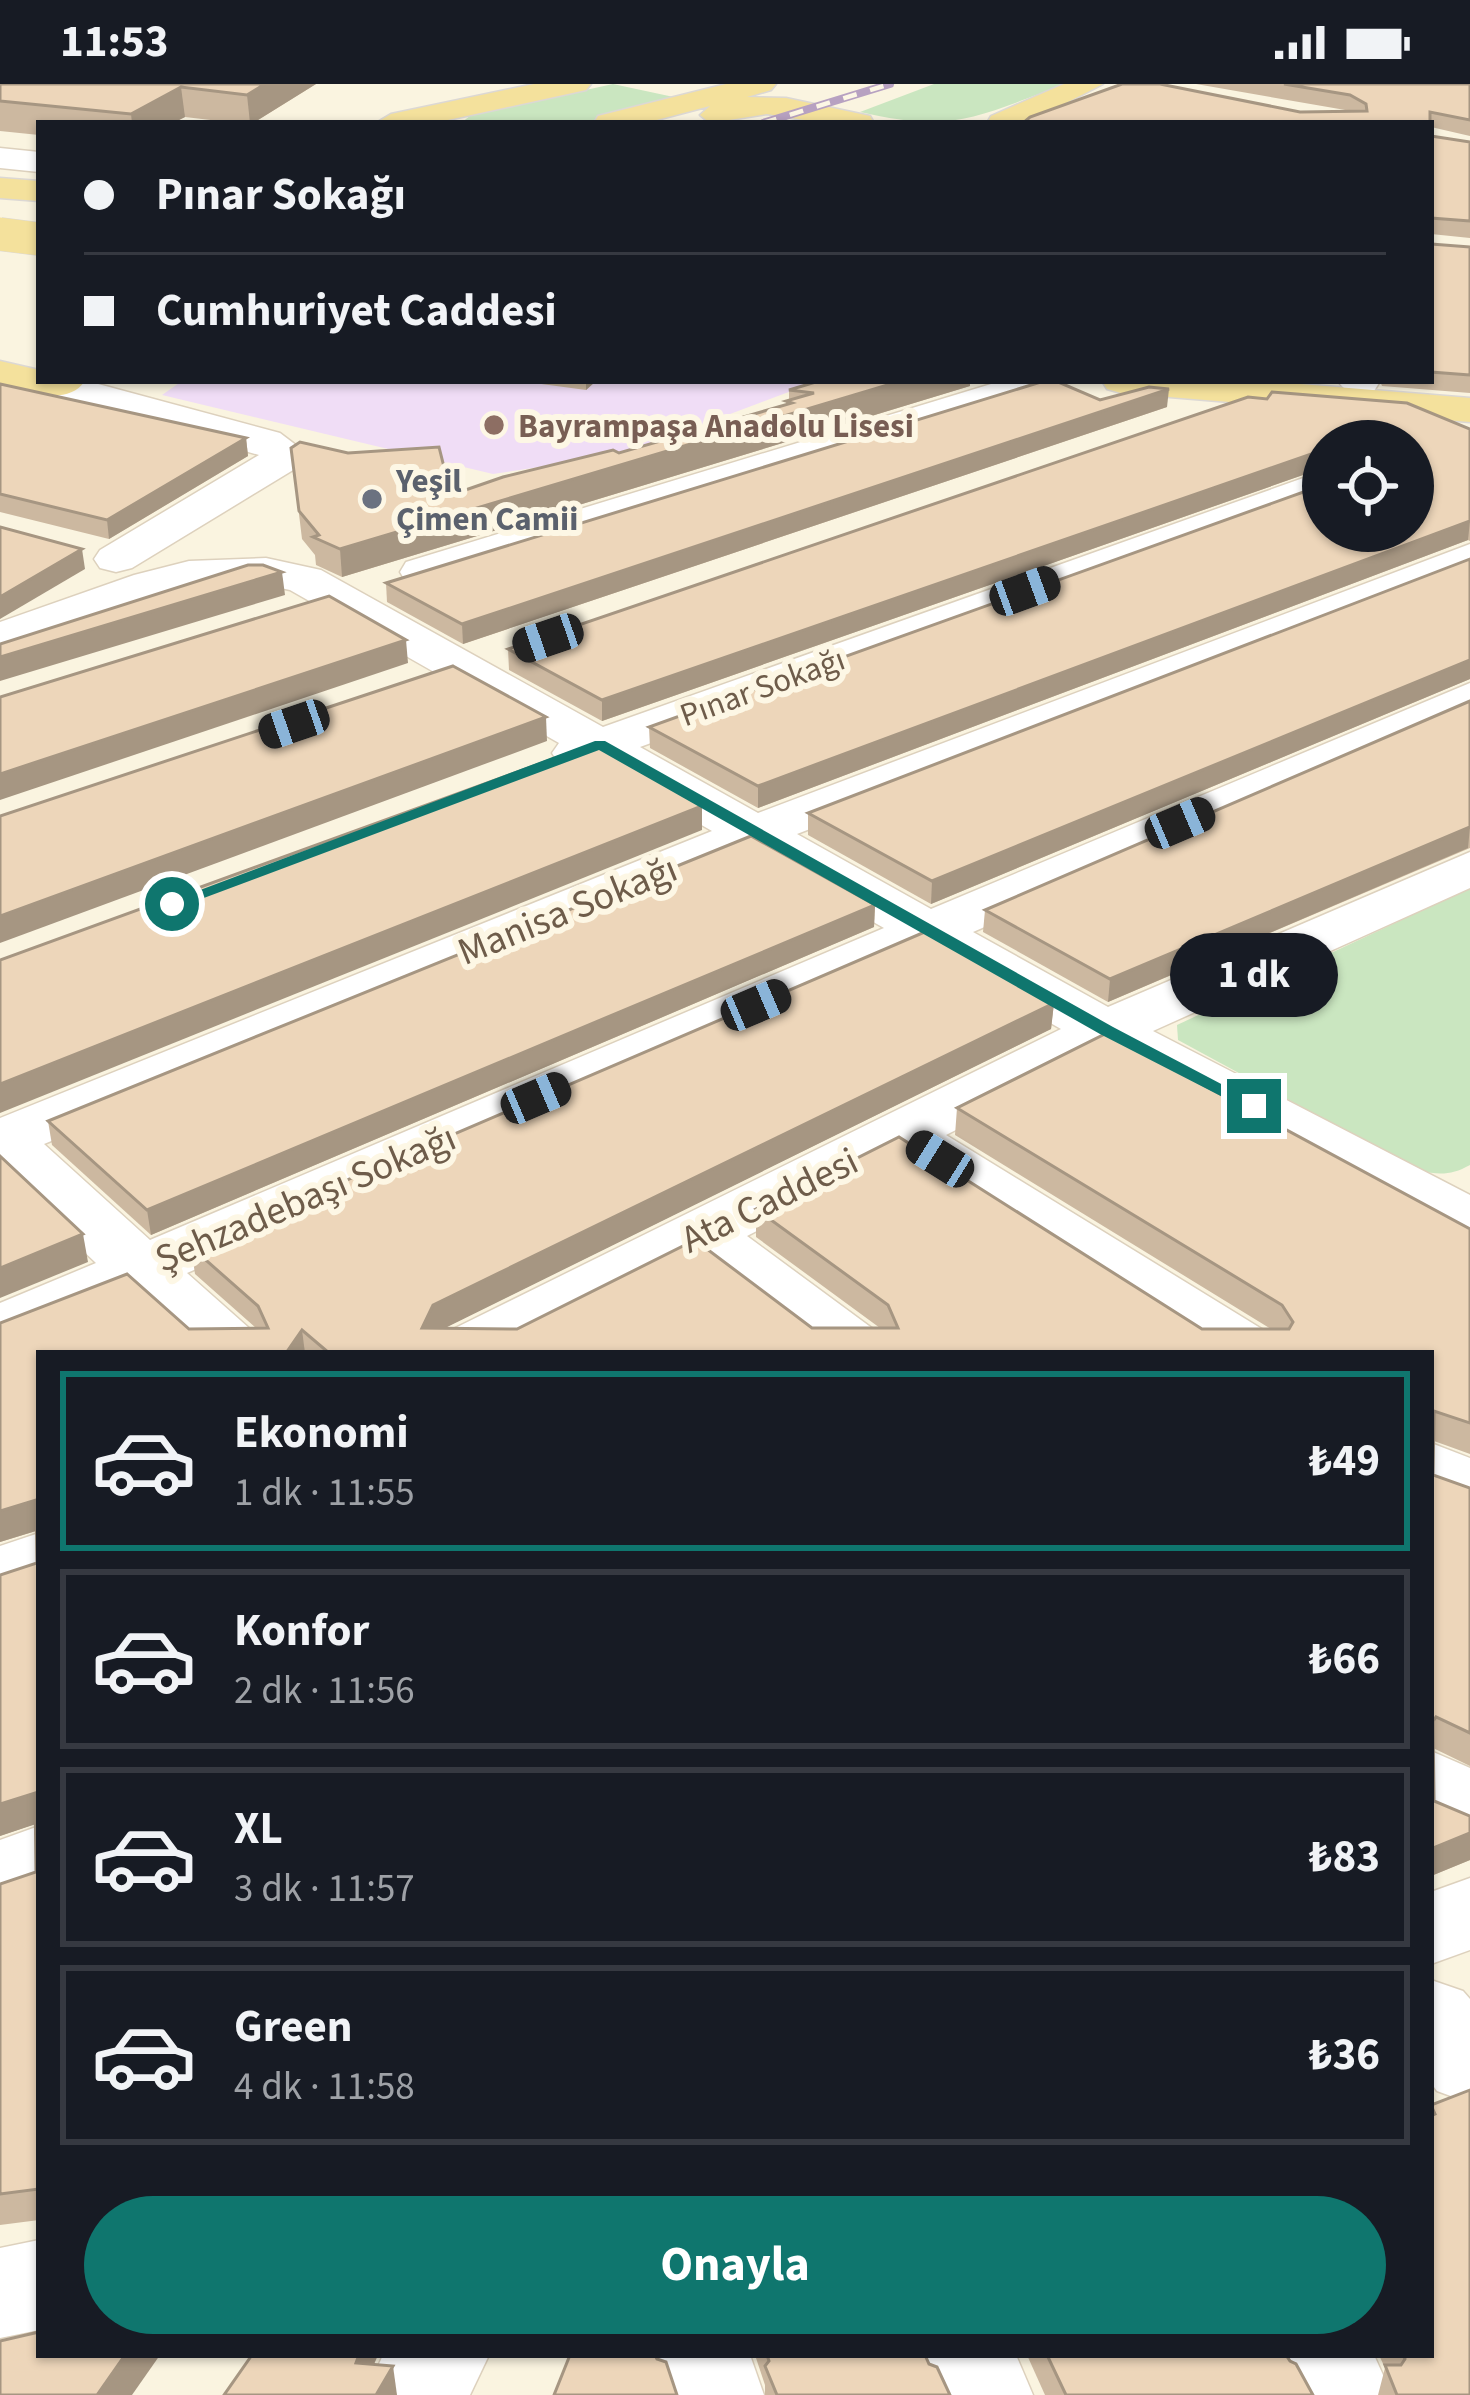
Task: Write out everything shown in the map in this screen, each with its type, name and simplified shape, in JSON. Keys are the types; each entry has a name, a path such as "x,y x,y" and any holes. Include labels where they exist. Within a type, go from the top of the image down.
{"main road":[{"path":"416,120 576,84"},
{"path":"621,120 761,84"},
{"path":"791,84 789,94 798,101 847,120"},
{"path":"1008,120 1088,84"},
{"path":"993,120 1044,103"},
{"path":"714,120 718,113 740,107 785,107 845,120"},
{"path":"0,176 36,178"},
{"path":"0,188 36,191"},
{"path":"0,234 36,239"},
{"path":"0,249 36,255"},
{"path":"0,373 36,379"},
{"path":"1156,384 1470,410"},
{"path":"1364,384 1416,407"},
{"path":"1379,384 1470,393"}],"street":[{"path":"0,158 36,162"},
{"path":"65,384 266,442 288,454 116,559"},
{"path":"275,617 1032,384"},
{"path":"1154,431 1260,393"},
{"path":"1416,407 1457,437"},
{"name":"Pınar Sokağı","path":"533,769 1302,492"},
{"path":"69,547 187,573"},
{"name":"Manisa Sokağı","path":"1,1138 758,831 1470,557"},
{"path":"0,638 187,573 272,569 484,660 600,744 1106,1030 1464,1211"},
{"path":"395,690 484,660"},
{"name":"Şehzadebaşı Sokağı","path":"0,1329 1470,698"},
{"name":"Ata Caddesi","path":"468,1350 1106,1030 1470,868"},
{"path":"901,1134 1245,1350"},
{"path":"1,1138 231,1350"},
{"path":"700,1233 855,1350"},
{"path":"1434,1469 1470,1491"},
{"path":"0,1577 36,1560"},
{"path":"1434,1785 1470,1812"},
{"path":"0,1880 36,1861"},
{"path":"1434,1928 1470,1912"},
{"path":"1434,2021 1470,2064"},
{"path":"0,2293 36,2286"},
{"path":"416,2395 436,2358"},
{"path":"700,2358 713,2395"},
{"path":"966,2358 982,2395"},
{"path":"1320,2358 1341,2395"}],"shaded area":[{"name":"Bayrampaşa Anadolu Lisesi","path":"178,384 810,384 624,454 493,474 162,395"}],"green space":[{"path":"613,84 683,99 596,120 465,120"},
{"path":"934,84 1065,84 965,118 910,120 860,112"},
{"path":"1470,888 1470,1165 1446,1173 1420,1171 1178,1040 1177,1025"}],"building":[{"path":"0,84 265,84 247,95 181,87 131,114 0,101"},
{"path":"1122,84 1160,84 1300,112 1367,111 1366,104 1350,95 1284,84 1470,84 1470,120 1430,112 1430,120 1026,120"},
{"path":"1434,136 1470,142 1470,221 1434,218"},
{"path":"1434,244 1470,247 1470,375 1434,372"},
{"path":"0,384 246,438 107,520 0,494"},
{"path":"809,384 891,384 340,549 313,537 319,535 299,511 291,448 300,442 348,453 439,447 451,495 503,477 613,450 619,453 814,393 789,390"},
{"path":"1034,384 1063,384 1100,400 1149,387 1169,389 462,624 386,583"},
{"path":"1272,392 1407,403 1470,429 1470,521 1434,534 1434,420 1302,420 1302,457 602,700 508,649 1248,397 1267,399"},
{"path":"1302,493 1302,552 1387,552 758,786 649,727"},
{"path":"0,527 82,549 0,597"},
{"path":"1470,559 1470,660 932,881 808,813"},
{"path":"248,565 282,572 0,657 0,644"},
{"path":"329,596 406,640 0,774 0,697"},
{"path":"453,666 546,717 0,916 0,816"},
{"path":"1470,701 1470,827 1110,979 985,910"},
{"path":"594,744 702,806 0,1084 0,960"},
{"path":"751,836 875,905 147,1210 48,1121"},
{"path":"927,931 1054,1003 433,1305 422,1328 517,1329 695,1240 812,1328 898,1328 888,1305 756,1209 899,1137 1202,1329 1289,1329 1293,1322 1282,1305 957,1108 1107,1033 1470,1229 1470,1423 1434,1411 1434,1350 325,1350 302,1330 288,1350 36,1350 36,1500 0,1511 0,1323 127,1274 189,1329 268,1328 258,1306 191,1247"},
{"path":"0,1156 83,1234 0,1268"},
{"path":"1434,1475 1470,1488 1470,1733 1436,1717"},
{"path":"36,1563 36,1872 35,1793 0,1804 0,1575"},
{"path":"1434,1801 1470,1816 1470,1833 1434,1848"},
{"path":"36,1872 36,2189 0,2194 0,1884"},
{"path":"1470,2090 1470,2395 1397,2395 1385,2365 1401,2365 1404,2358 1434,2358 1434,2104"},
{"path":"36,2333 36,2358 123,2358 97,2395 0,2395 0,2341"},
{"path":"250,2358 358,2358 356,2363 393,2366 376,2395 224,2395"},
{"path":"569,2358 656,2358 666,2362 677,2395 554,2395"},
{"path":"926,2358 937,2367 950,2395 777,2395 765,2366 769,2361"},
{"path":"1048,2358 1288,2358 1313,2395 1066,2395"}],"railway":[{"path":"773,120 890,84"},
{"path":"0,232 36,230"}],"place":[{"name":"Bayrampaşa Anadolu Lisesi","path":"494,425"},
{"name":"Yeşil Çimen Camii","path":"372,499"}],"route":[{"path":"172,904 600,744 1106,1030 1254,1106"}]}
